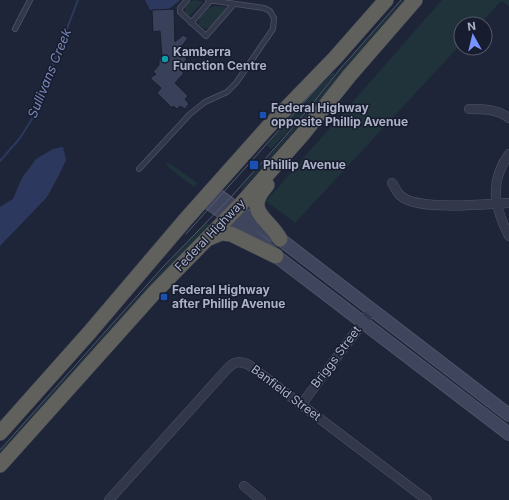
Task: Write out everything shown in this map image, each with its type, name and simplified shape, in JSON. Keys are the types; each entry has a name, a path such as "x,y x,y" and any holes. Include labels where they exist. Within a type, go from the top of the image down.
{"highway":[{"path":"347,45 355,23 374,0"},
{"path":"0,433 89,333 154,255 268,127 347,45 386,0"},
{"name":"Federal Highway","path":"0,465 154,293 209,238 302,135 349,76 415,0"},
{"path":"280,239 275,229 259,213 257,200 261,192 297,152 301,143 302,135"},
{"path":"209,238 223,233 231,234 276,256"}],"main road":[{"path":"208,195 232,213 280,239 509,415"},
{"path":"232,213 238,223 276,256 509,434"}],"street":[{"path":"469,109 487,109 500,113 509,118"},
{"path":"509,154 498,175 496,194 500,219 509,236"},
{"path":"392,183 401,197 415,203 433,206 509,203"},
{"name":"Briggs Street","path":"301,405 372,310"},
{"name":"Banfield Street","path":"109,500 233,363 242,362 249,365 427,500"},
{"path":"244,486 261,500"}],"lane":[{"path":"15,29 30,0"},
{"path":"187,0 180,8 180,12 206,36 234,4"},
{"path":"140,169 190,114 205,102 227,92 236,83 270,35 274,24 274,18 270,10 208,0"},
{"path":"191,23 211,0"}],"shaded area":[{"path":"195,0 203,2 189,16 185,13 185,6 189,2"},
{"path":"402,0 404,0 379,29 335,86 324,95 243,189 241,188 298,123 353,55"},
{"path":"442,0 509,0 509,6 501,1 487,16 453,16 453,53 295,223 266,201"},
{"path":"214,6 228,7 211,26 205,29 199,25 199,18 208,9"},
{"path":"332,72 335,74 302,116 271,149 267,145"},
{"path":"168,163 197,183 194,187 173,171 166,164"},
{"path":"206,223 210,226 0,457 0,451"}],"water":[{"path":"145,0 180,0 169,9 150,10"},
{"path":"63,147 66,160 47,197 0,246 0,207 13,199 22,178 36,159 53,149"}],"building":[{"name":"Kamberra Function Centre","path":"174,9 175,42 183,35 188,38 179,50 187,59 179,69 184,73 175,83 188,96 185,99 189,104 185,109 180,106 177,109 173,106 172,108 157,93 161,88 150,78 156,74 153,72 159,65 159,58 162,56 160,31 153,32 152,10"}],"waterway":[{"name":"Sullivans Creek","path":"0,161 20,138 32,119 78,0"}],"tram line":[{"path":"0,450 163,267 231,197 282,140 341,68 401,0"},
{"path":"186,234 333,70"}],"place":[{"name":"Kamberra Function Centre","path":"165,59"},
{"name":"Federal Highway opposite Phillip Avenue","path":"263,115"},
{"name":"Phillip Avenue","path":"254,165"},
{"name":"Federal Highway after Phillip Avenue","path":"164,297"}]}
